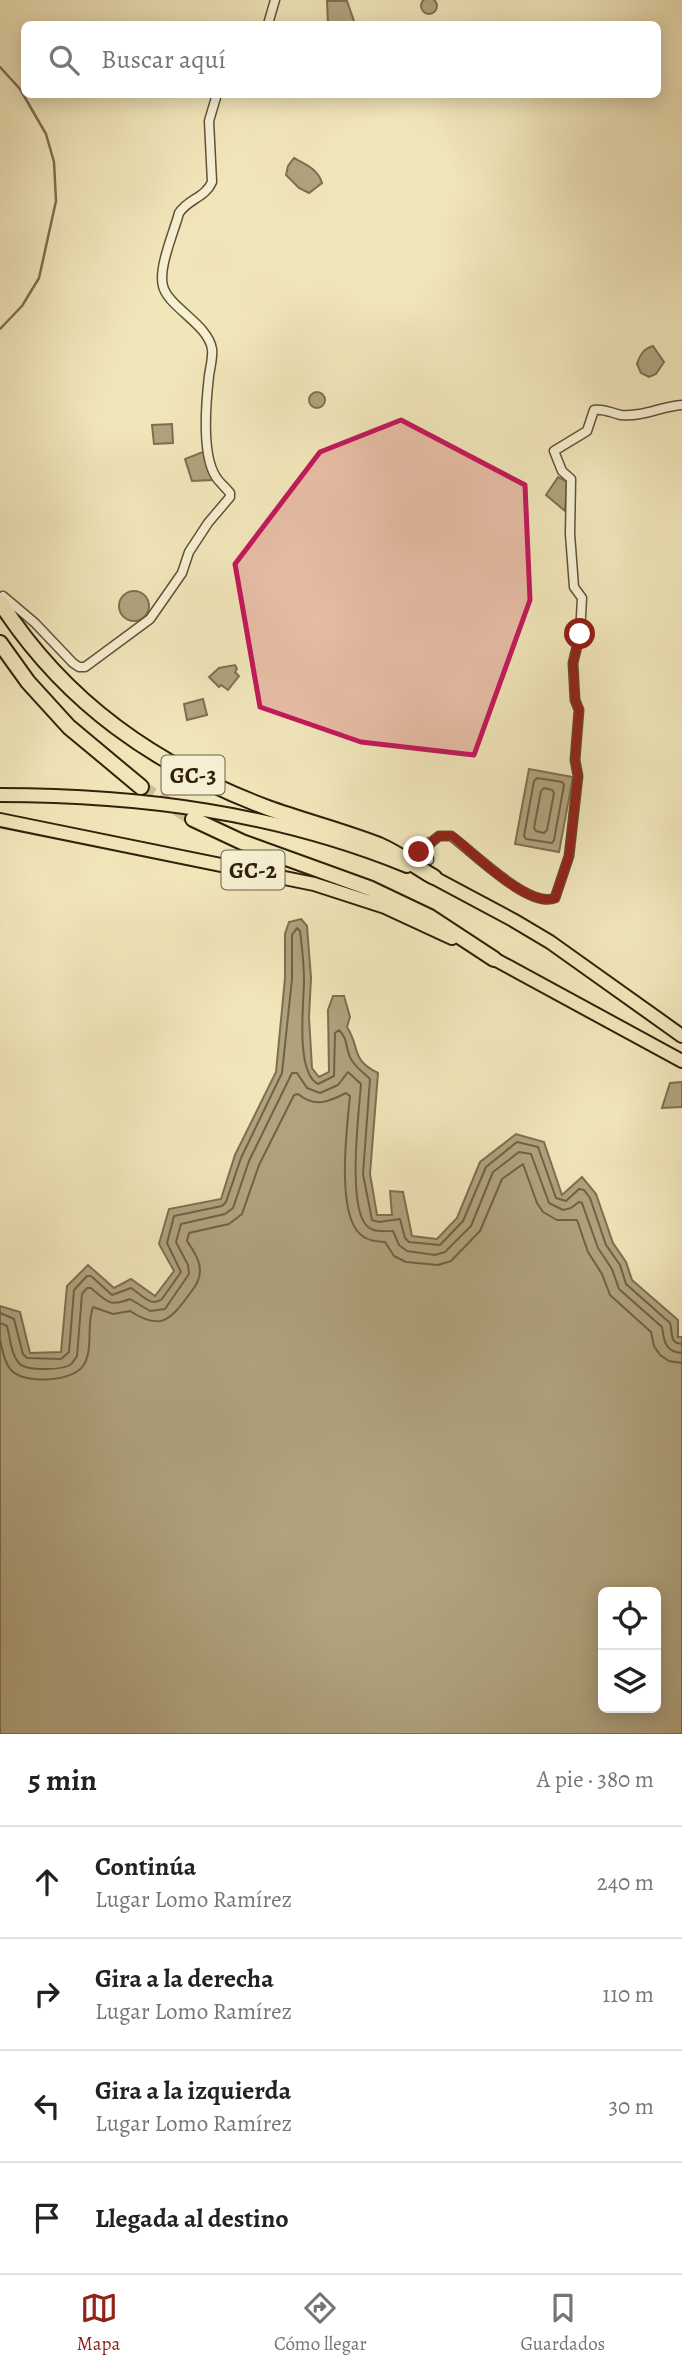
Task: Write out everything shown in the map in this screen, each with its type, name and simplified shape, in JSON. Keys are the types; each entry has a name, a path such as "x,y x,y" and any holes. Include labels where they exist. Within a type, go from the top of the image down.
{"highway":[{"path":"1,597 29,625"},
{"name":"GC-3","path":"1,597 20,633 51,671 90,708 133,741 202,780 267,807 381,846 434,877"},
{"name":"GC-3","path":"0,643 28,682 69,727 141,787"},
{"name":"GC-2","path":"0,796 68,795 139,800 238,814 372,851 434,877 551,942 682,1036"},
{"name":"GC-3","path":"193,819 242,842 369,888 430,917 494,959"},
{"name":"GC-2","path":"0,820 314,884 385,907 494,959 682,1061"}],"street":[{"path":"269,21 275,0"},
{"path":"29,625 73,663 85,667 150,619 182,573 190,552 208,523 230,497 230,493 215,476 209,453 206,416 212,351 208,340 163,286 163,270 179,213 184,206 208,191 212,182 209,121 216,98"},
{"path":"417,854 439,836 452,836 513,886 540,898 555,898 569,856 578,776 575,760 579,710 575,700 573,663 580,634 582,598 574,587 570,534 571,479 562,471 554,451 587,431 594,410 622,415 655,412 682,405"},
{"path":"429,860 430,842"}],"highlighted area":[{"path":"401,420 525,485 530,600 474,755 361,742 260,707 235,564 320,452"}],"water":[{"path":"424,-1 434,-1 437,9 432,14 426,14 421,9"},
{"path":"327,1 347,1 354,21 328,21"},
{"path":"294,158 311,168 320,178 322,183 309,193 299,188 286,175"},
{"path":"653,346 664,362 656,374 649,377 641,373 637,364 642,353"},
{"path":"317,392 325,400 317,408 309,400"},
{"path":"172,424 173,443 154,444 152,425"},
{"path":"205,451 212,480 192,481 185,459"},
{"path":"558,477 567,482 565,511 546,495"},
{"path":"134,591 145,595 149,606 145,617 134,621 123,617 119,606 123,595"},
{"path":"235,665 235,672 239,676 228,690 221,685 219,687 209,677 219,668"},
{"path":"203,699 207,715 187,720 184,704"},
{"path":"529,769 573,777 559,852 515,844"},
{"path":"301,919 307,926 311,978 309,1017 312,1068 319,1077 329,1072 328,1010 333,996 344,996 350,1017 347,1027 357,1053 363,1063 378,1073 370,1174 377,1215 392,1215 390,1191 403,1192 412,1236 437,1239 457,1218 480,1162 516,1134 544,1142 562,1195 582,1177 596,1194 613,1243 626,1262 632,1280 678,1320 678,1337 682,1337 682,1734 0,1734 0,1306 20,1312 30,1353 61,1352 67,1286 88,1265 114,1288 131,1279 155,1296 174,1271 159,1244 169,1209 221,1199 235,1155 276,1072 285,978 285,934 289,922"},
{"path":"682,1082 682,1107 662,1108 670,1083"}],"waterway":[{"path":"0,67 21,91"},
{"path":"0,329 22,306 39,278 56,201 54,162 46,134 25,98"}],"tunnel":[{"path":"141,787 193,819"}],"route":[{"path":"419,852 439,836 452,836 513,886 540,898 555,898 569,856 578,776 575,760 579,710 575,700 573,663 580,634"}]}
